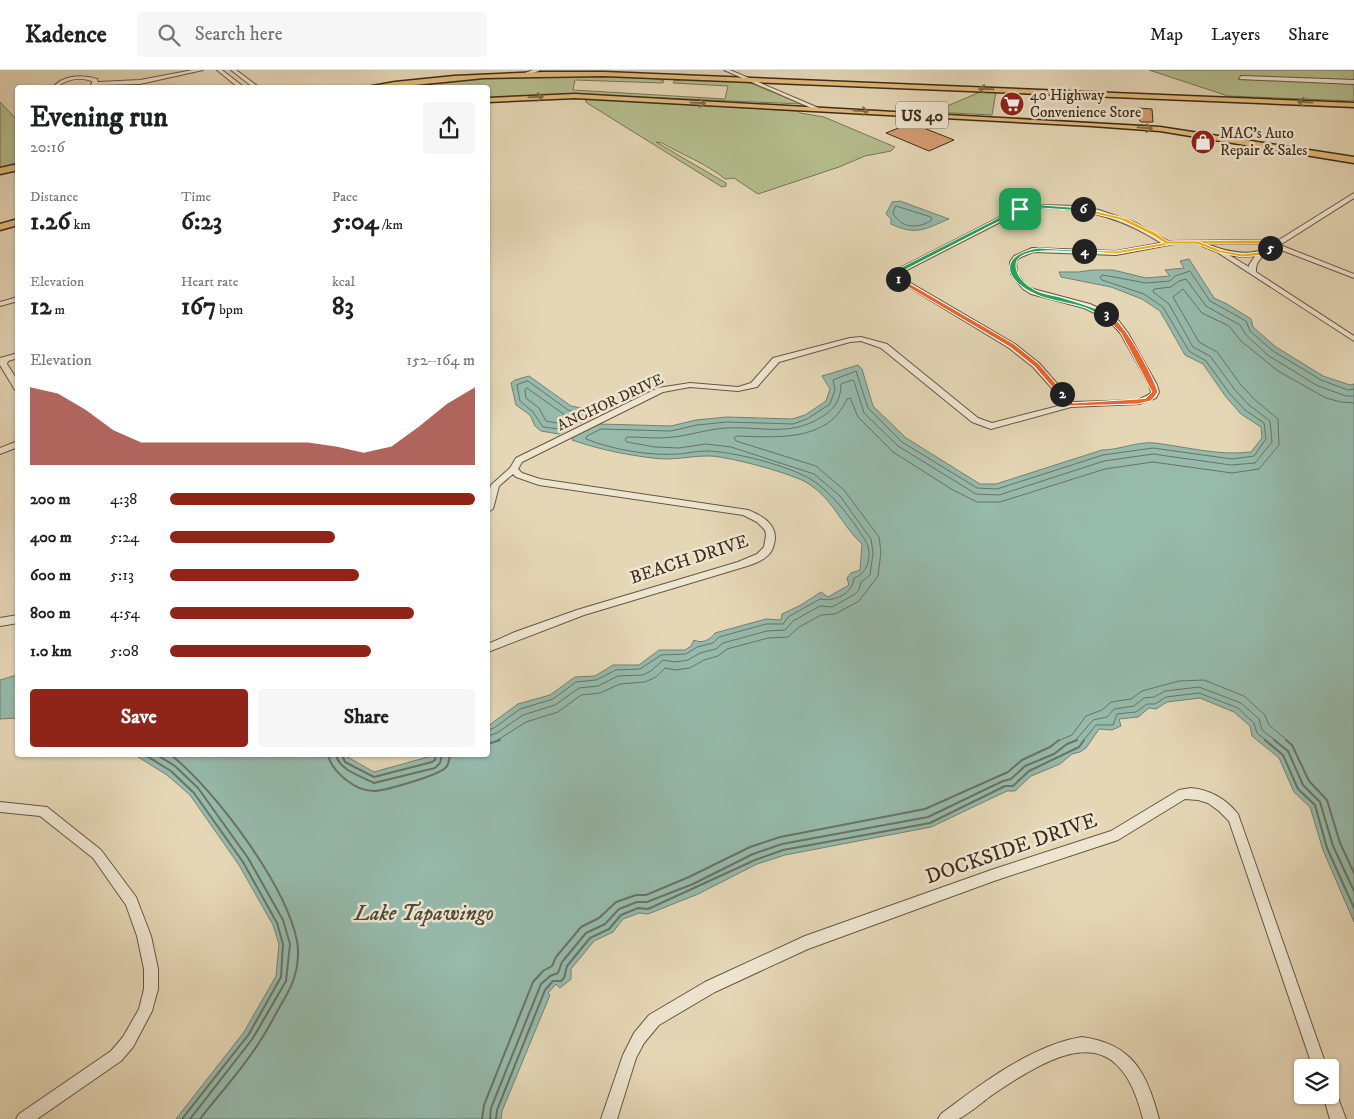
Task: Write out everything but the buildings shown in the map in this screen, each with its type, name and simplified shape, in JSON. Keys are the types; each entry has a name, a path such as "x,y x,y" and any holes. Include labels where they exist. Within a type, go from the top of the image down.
{"main road":[{"name":"US 40","path":"393,85 528,74 604,74 1354,105"},
{"name":"US 40","path":"490,100 576,96 1160,129 1354,160"},
{"path":"0,171 15,168"},
{"path":"0,226 15,223"}],"street":[{"path":"105,85 140,82 201,70"},
{"path":"219,70 240,85"},
{"path":"233,70 254,85"},
{"path":"528,74 539,70"},
{"path":"726,70 818,109"},
{"path":"58,85 61,82 80,78 95,80 93,85"},
{"path":"1241,78 1354,82"},
{"path":"243,85 249,81"},
{"path":"1253,273 1253,261 1262,254 1354,195"},
{"path":"1071,405 1036,365 1012,346 894,276 894,273 1020,209 1041,206 1108,214 1140,226 1166,243"},
{"path":"1198,242 1266,242 1276,244 1354,276"},
{"name":"ANCHOR DRIVE","path":"490,503 495,485 514,469 519,460 661,390 690,385 749,387 754,385 776,360 850,340 861,339 884,346 975,420 992,426 1071,405 1138,402 1148,399 1155,392 1124,333 1116,323 1096,310 1025,288 1014,274 1013,262 1016,257 1032,250 1116,253 1166,243 1198,242 1219,251 1354,339"},
{"name":"ANCHOR DRIVE","path":"1219,251 1242,255 1262,254"},
{"path":"0,304 15,299"},
{"path":"15,356 3,360 3,364 15,383"},
{"path":"0,451 15,445"},
{"path":"490,480 514,469"},
{"name":"BEACH DRIVE","path":"490,647 527,630 566,616 741,565 764,554 770,545 770,528 745,512 539,482 519,476 514,469"},
{"path":"0,622 15,620"},
{"name":"DOCKSIDE DRIVE","path":"609,1119 630,1055 639,1038 654,1020 710,987 805,942 994,875 1114,836 1184,794 1194,793 1211,798 1219,803 1234,818 1317,1059"},
{"path":"0,807 43,811 97,854 131,901 144,936 151,969 151,989 145,1011 122,1049 100,1069 24,1119"},
{"path":"946,1119 1011,1074 1061,1048 1082,1044 1106,1049 1122,1058 1138,1076 1151,1119"},
{"path":"1333,1104 1338,1119"}],"green space":[{"path":"1149,70 1354,70 1354,101 1228,96"},
{"path":"502,76 654,78 664,81 663,83 575,80 573,90 725,99 728,86 673,83 674,81 686,79 745,81 802,104 566,94 490,98 490,85 408,85"},
{"path":"980,92 996,92 992,115 933,112"},
{"path":"589,99 799,111 800,113 824,117 895,147 891,151 865,156 839,167 758,194 734,178 725,179 703,164 662,143 656,142 726,183 726,186 722,187 585,101"},
{"path":"0,102 15,118 15,164 0,168"}],"water":[{"path":"900,201 949,219 920,230 900,228 891,224 891,219 886,214 892,202"},
{"name":"Lake Tapawingo","path":"1189,259 1214,298 1251,319 1253,327 1276,347 1323,376 1350,385 1354,384 1354,922 1323,850 1310,807 1294,792 1279,758 1252,736 1250,726 1234,712 1200,698 1167,702 1156,709 1149,708 1138,717 1119,719 1121,726 1112,730 1099,729 1086,748 1072,754 1060,764 1031,776 1015,791 1007,791 931,827 785,855 757,864 698,894 648,914 639,913 623,919 613,932 594,941 571,969 571,979 560,988 556,984 548,993 550,995 502,1111 501,1119 176,1119 244,1032 276,976 279,944 273,925 239,865 190,795 167,775 138,757 348,757 374,772 428,757 490,757 490,725 518,704 550,695 575,677 595,676 613,665 639,665 659,650 685,650 691,646 694,640 706,641 715,633 766,619 781,620 782,614 821,592 828,597 849,585 847,578 851,573 860,570 862,544 825,497 809,484 775,470 728,459 707,456 667,459 653,458 612,451 572,440 574,436 600,424 671,426 696,420 727,417 792,419 805,415 826,401 830,389 822,376 858,365 862,369 873,406 906,438 980,484 996,484 1102,450 1142,443 1155,443 1227,453 1251,452 1262,438 1261,427 1241,414 1226,397 1203,364 1185,355 1160,311 1142,299 1111,287 1061,277 1059,272 1113,270 1146,278 1170,276 1165,270 1184,268 1180,261"},
{"path":"529,376 571,406 598,413 559,434 541,431 535,426 530,415 516,405 511,383"},
{"path":"15,676 15,718 0,719 0,680"}],"place":[{"name":"40 Highway Convenience Store","path":"1012,104"},
{"name":"MAC's Auto Repair & Sales","path":"1203,142"}],"route":[{"path":"1020,209 894,273 894,276 1012,346 1036,365 1071,405 1138,402 1148,399 1155,392 1124,333 1116,323 1106,315 1087,306 1025,288 1014,274 1013,262 1016,257 1026,251 1039,249 1116,253 1174,242 1198,242 1266,242 1276,244 1262,254 1233,254 1219,251 1198,242 1181,242 1174,242 1166,243 1140,226 1108,214 1041,206 1020,209"}]}
